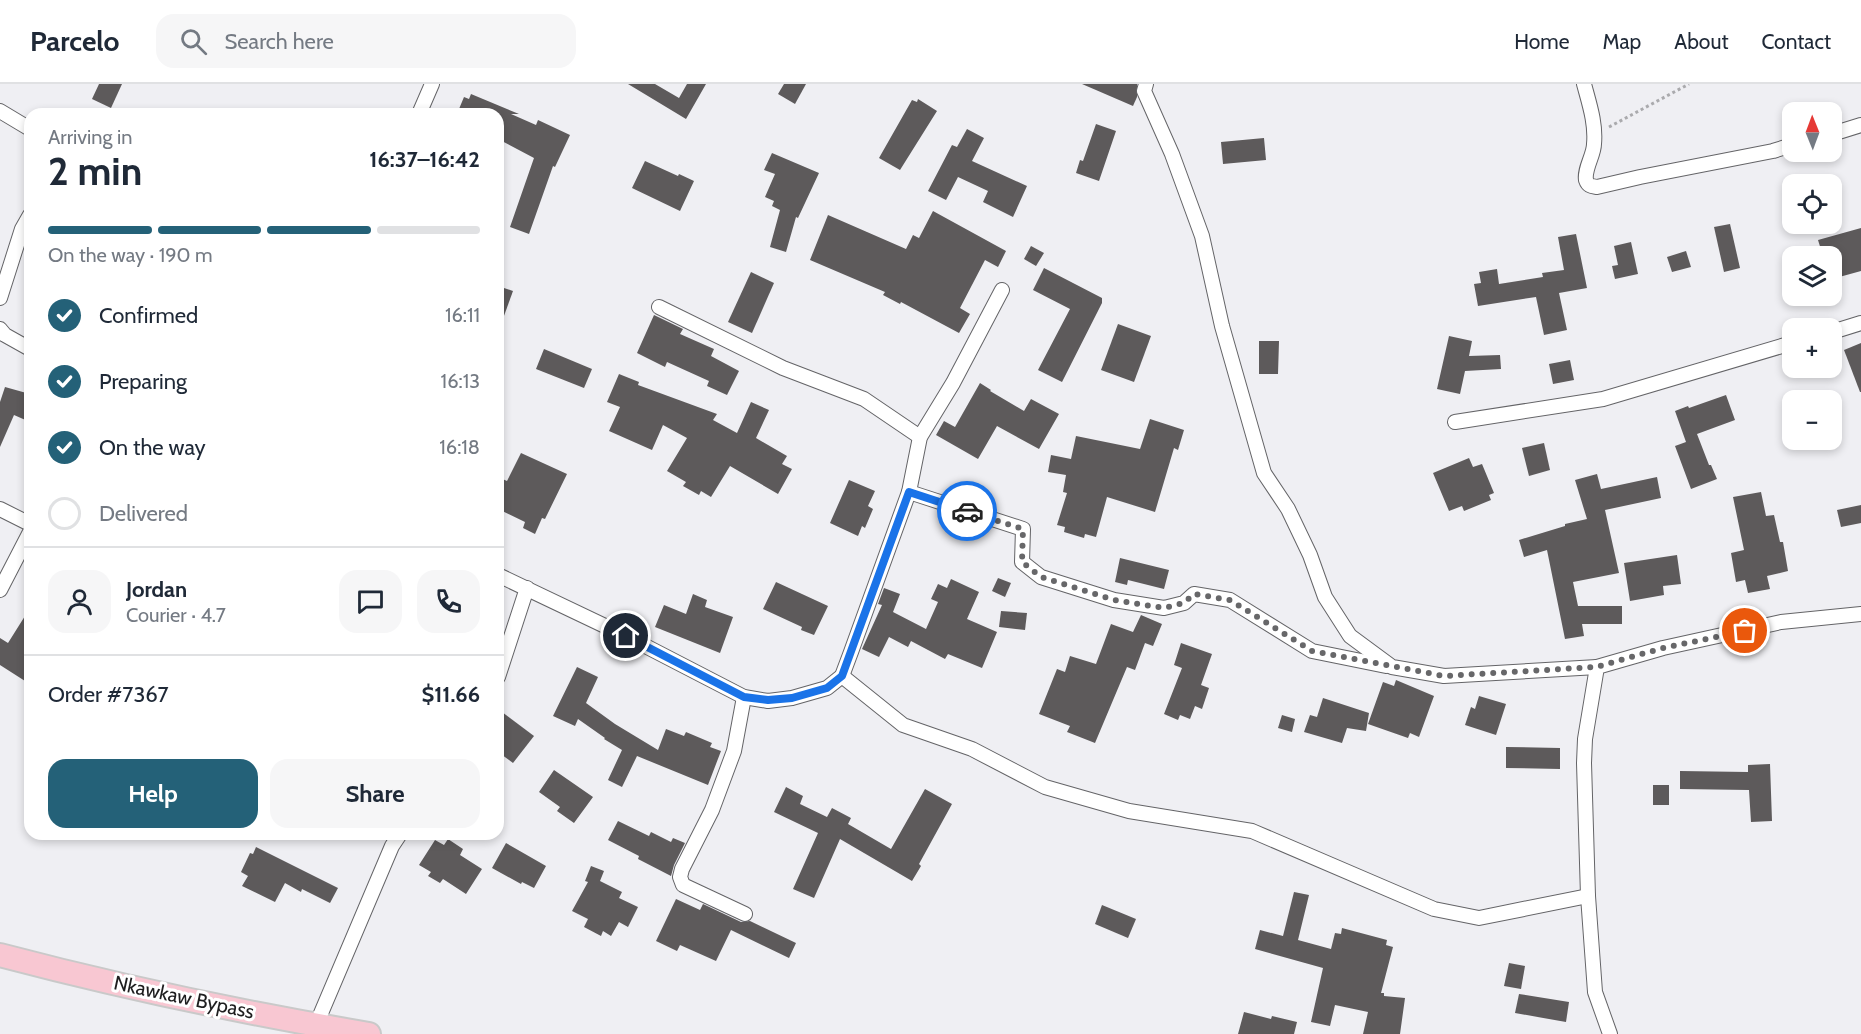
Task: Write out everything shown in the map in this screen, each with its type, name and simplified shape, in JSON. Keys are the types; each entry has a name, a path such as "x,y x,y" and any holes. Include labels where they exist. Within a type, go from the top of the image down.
{"highway":[{"name":"Nkawkaw Bypass","path":"0,955 71,974 369,1034"}],"street":[{"path":"422,108 432,84"},
{"path":"1146,84 1144,91 1172,154 1202,236 1222,326 1264,473 1288,509 1310,555 1326,597 1350,636 1392,667"},
{"path":"1584,84 1595,135 1594,147 1585,176 1587,183 1597,187 1782,147"},
{"path":"0,111 24,125"},
{"path":"1842,131 1861,125"},
{"path":"0,298 24,226"},
{"path":"504,578 626,636 744,697 768,700 792,698 827,688 842,676 909,492 920,437 953,383 1002,290"},
{"path":"659,307 783,368 864,399 920,437"},
{"path":"1842,329 1861,323"},
{"path":"0,329 5,335 24,346"},
{"path":"1455,422 1603,399 1782,347"},
{"path":"909,492 1023,529 1022,562 1041,577 1114,600 1164,608 1184,603 1194,594 1230,600 1312,651 1444,676 1596,667 1663,648 1781,622 1861,614"},
{"path":"0,509 24,521"},
{"path":"0,590 24,544"},
{"path":"504,659 527,588"},
{"path":"1596,667 1584,739 1588,896 1594,992 1610,1034"},
{"path":"842,676 903,725 972,749 1045,787 1130,811 1252,831 1434,909 1479,918 1588,896"},
{"path":"744,697 734,751 712,810 682,868 680,877 683,885 745,914"},
{"path":"316,1025 396,840"}],"path":[{"path":"1595,135 1689,84"}],"building":[{"path":"99,84 122,84 111,108 92,99"},
{"path":"628,84 655,84 679,98 687,84 706,84 686,119"},
{"path":"784,84 806,84 795,104 778,94"},
{"path":"1082,84 1137,84 1137,97 1133,106"},
{"path":"471,94 519,114 511,114 536,125 538,120 570,135 555,167 553,166 529,234 510,227 534,158 504,142 504,108 459,108 464,97 469,99"},
{"path":"918,99 937,111 900,170 879,158 912,100 917,102"},
{"path":"1096,124 1116,131 1099,181 1076,173 1080,160 1083,161"},
{"path":"967,129 984,138 972,161 1027,186 1013,217 983,202 988,191 958,177 946,200 928,191 952,145 957,147"},
{"path":"1264,138 1266,160 1223,164 1221,142"},
{"path":"772,153 819,173 798,218 796,217 786,252 770,247 780,210 772,206 774,201 765,197 775,174 764,170"},
{"path":"645,161 694,181 680,211 632,188"},
{"path":"933,211 1006,251 998,267 985,260 960,308 970,314 959,333 883,295 885,292 810,260 828,215 906,249 913,235 919,238"},
{"path":"1730,224 1740,268 1724,272 1714,227"},
{"path":"1861,228 1861,271 1842,276 1842,246 1820,246 1818,240"},
{"path":"1576,234 1587,288 1559,293 1567,330 1544,335 1536,297 1478,306 1474,284 1481,283 1479,272 1497,269 1499,284 1543,277 1542,273 1564,270 1558,237"},
{"path":"1631,242 1638,274 1615,279 1612,266 1618,265 1614,246"},
{"path":"1031,246 1044,253 1036,266 1024,259"},
{"path":"1686,251 1691,267 1672,272 1667,257"},
{"path":"1044,268 1102,298 1102,303 1062,382 1038,370 1070,309 1033,290"},
{"path":"751,272 774,283 752,333 728,322"},
{"path":"504,288 513,291 504,316"},
{"path":"654,315 683,329 680,334 714,349 711,356 739,371 727,395 707,386 709,381 667,362 665,367 637,353"},
{"path":"1118,324 1151,336 1134,382 1101,370"},
{"path":"1449,336 1472,341 1469,356 1500,355 1501,369 1465,371 1460,394 1437,389"},
{"path":"1259,341 1279,341 1278,374 1259,374"},
{"path":"1861,343 1861,392 1860,392 1844,350"},
{"path":"544,349 592,369 584,388 536,369"},
{"path":"1570,360 1574,380 1553,384 1549,364"},
{"path":"619,374 639,382 638,385 717,414 713,420 737,433 751,402 769,410 756,438 787,456 782,464 792,469 778,494 730,466 711,497 701,491 699,495 683,486 686,482 667,471 687,438 663,425 652,450 609,431 620,407 607,402"},
{"path":"980,383 1024,411 1031,399 1059,414 1039,449 997,426 978,459 936,435 944,421 955,427"},
{"path":"5,387 24,392 24,419 14,415 0,447 0,402"},
{"path":"1726,395 1735,420 1697,434 1717,479 1691,489 1675,446 1686,442 1675,411"},
{"path":"1150,419 1184,430 1178,450 1174,448 1155,512 1107,497 1096,537 1085,534 1084,538 1064,532 1065,527 1057,525 1067,493 1063,492 1066,475 1048,472 1051,455 1071,459 1076,436 1140,449"},
{"path":"1544,443 1550,470 1529,476 1522,448"},
{"path":"521,453 567,474 535,534 523,528 525,522 504,512 504,480 507,481"},
{"path":"1469,458 1473,467 1482,464 1494,493 1489,495 1491,500 1464,511 1462,506 1449,511 1433,473"},
{"path":"1597,474 1601,489 1657,477 1661,498 1605,510 1619,573 1573,582 1578,606 1622,606 1622,624 1582,624 1584,636 1565,639 1547,550 1524,557 1519,540 1587,519 1575,480"},
{"path":"849,480 875,491 868,506 873,509 865,528 862,526 858,536 830,523"},
{"path":"1761,492 1766,516 1774,515 1780,542 1783,542 1788,571 1767,576 1770,589 1748,593 1745,580 1736,582 1731,553 1744,550 1733,497"},
{"path":"1861,505 1861,523 1841,527 1837,510"},
{"path":"1677,555 1681,584 1663,586 1664,595 1630,601 1624,563"},
{"path":"1120,558 1169,570 1164,589 1128,580 1127,585 1115,582"},
{"path":"998,578 1011,583 1005,597 992,591"},
{"path":"951,579 979,592 967,619 997,632 982,668 948,654 945,659 911,641 908,647 889,637 879,657 862,649 882,605 878,604 884,588 900,594 893,612 926,629 938,602 931,599 938,584 947,588"},
{"path":"776,582 828,606 814,635 763,609"},
{"path":"693,594 707,600 705,607 733,617 720,653 655,627 664,605 686,614"},
{"path":"1001,611 1027,613 1025,630 999,627"},
{"path":"1141,615 1162,624 1153,646 1145,643 1135,670 1127,667 1095,743 1067,732 1070,726 1039,714 1057,669 1065,672 1070,656 1096,664 1111,624 1133,632"},
{"path":"24,618 24,680 0,665 0,638 8,643"},
{"path":"1181,643 1212,654 1201,685 1209,688 1202,709 1195,706 1190,719 1180,715 1178,720 1164,714 1182,668 1174,665"},
{"path":"577,667 598,677 586,703 658,750 666,729 684,736 686,732 712,743 710,747 721,751 708,785 637,756 622,787 608,780 622,750 578,719 575,726 553,716"},
{"path":"1396,680 1434,696 1419,737 1410,733 1408,738 1368,724 1383,682 1394,686"},
{"path":"1479,696 1506,704 1496,735 1465,725 1471,707 1475,709"},
{"path":"1323,698 1369,713 1366,731 1347,728 1342,743 1304,732 1310,715 1317,717"},
{"path":"504,714 534,736 513,763 504,756"},
{"path":"1282,715 1295,719 1292,732 1278,728"},
{"path":"1506,747 1560,748 1560,769 1506,768"},
{"path":"1770,764 1772,821 1751,822 1749,790 1680,789 1680,771 1748,772 1748,765"},
{"path":"554,770 593,797 574,823 557,811 560,807 539,792"},
{"path":"1653,785 1669,785 1669,805 1653,805"},
{"path":"786,787 803,796 800,804 827,817 832,808 851,818 848,824 891,849 925,789 952,804 912,881 840,839 814,898 793,889 818,833 774,812"},
{"path":"618,821 649,836 651,832 671,842 673,838 685,843 671,876 608,840"},
{"path":"435,840 444,845 450,840 463,849 460,855 482,869 466,894 443,879 440,883 428,876 431,872 419,865"},
{"path":"506,843 546,866 534,888 522,882 521,884 492,868"},
{"path":"256,847 338,888 330,903 285,883 275,902 242,886 248,876 241,872 250,853 253,854"},
{"path":"591,866 604,871 600,881 622,892 619,898 638,907 628,927 619,922 611,936 603,931 601,936 584,927 588,919 572,911 588,882 585,881"},
{"path":"1294,892 1309,895 1298,940 1331,949 1335,933 1341,934 1342,928 1387,940 1386,945 1393,947 1381,993 1384,993 1384,996 1405,998 1400,1034 1363,1034 1368,1012 1335,1005 1330,1026 1311,1022 1323,968 1255,949 1260,930 1283,936"},
{"path":"676,899 700,910 703,904 741,922 750,921 796,943 789,958 731,930 716,961 680,945 677,951 656,941"},
{"path":"1102,905 1136,919 1128,938 1095,924"},
{"path":"1509,963 1525,966 1521,989 1504,986"},
{"path":"1519,994 1569,1002 1566,1022 1515,1013"},
{"path":"1244,1012 1271,1019 1272,1016 1297,1022 1294,1034 1238,1034"}],"way so far":[{"path":"967,511 1023,529 1022,562 1041,577 1114,600 1164,608 1184,603 1194,594 1230,600 1312,651 1444,676 1596,667 1663,648 1745,631"}],"route":[{"path":"626,636 744,697 768,700 814,693 827,688 842,676 909,492 967,511"}]}
